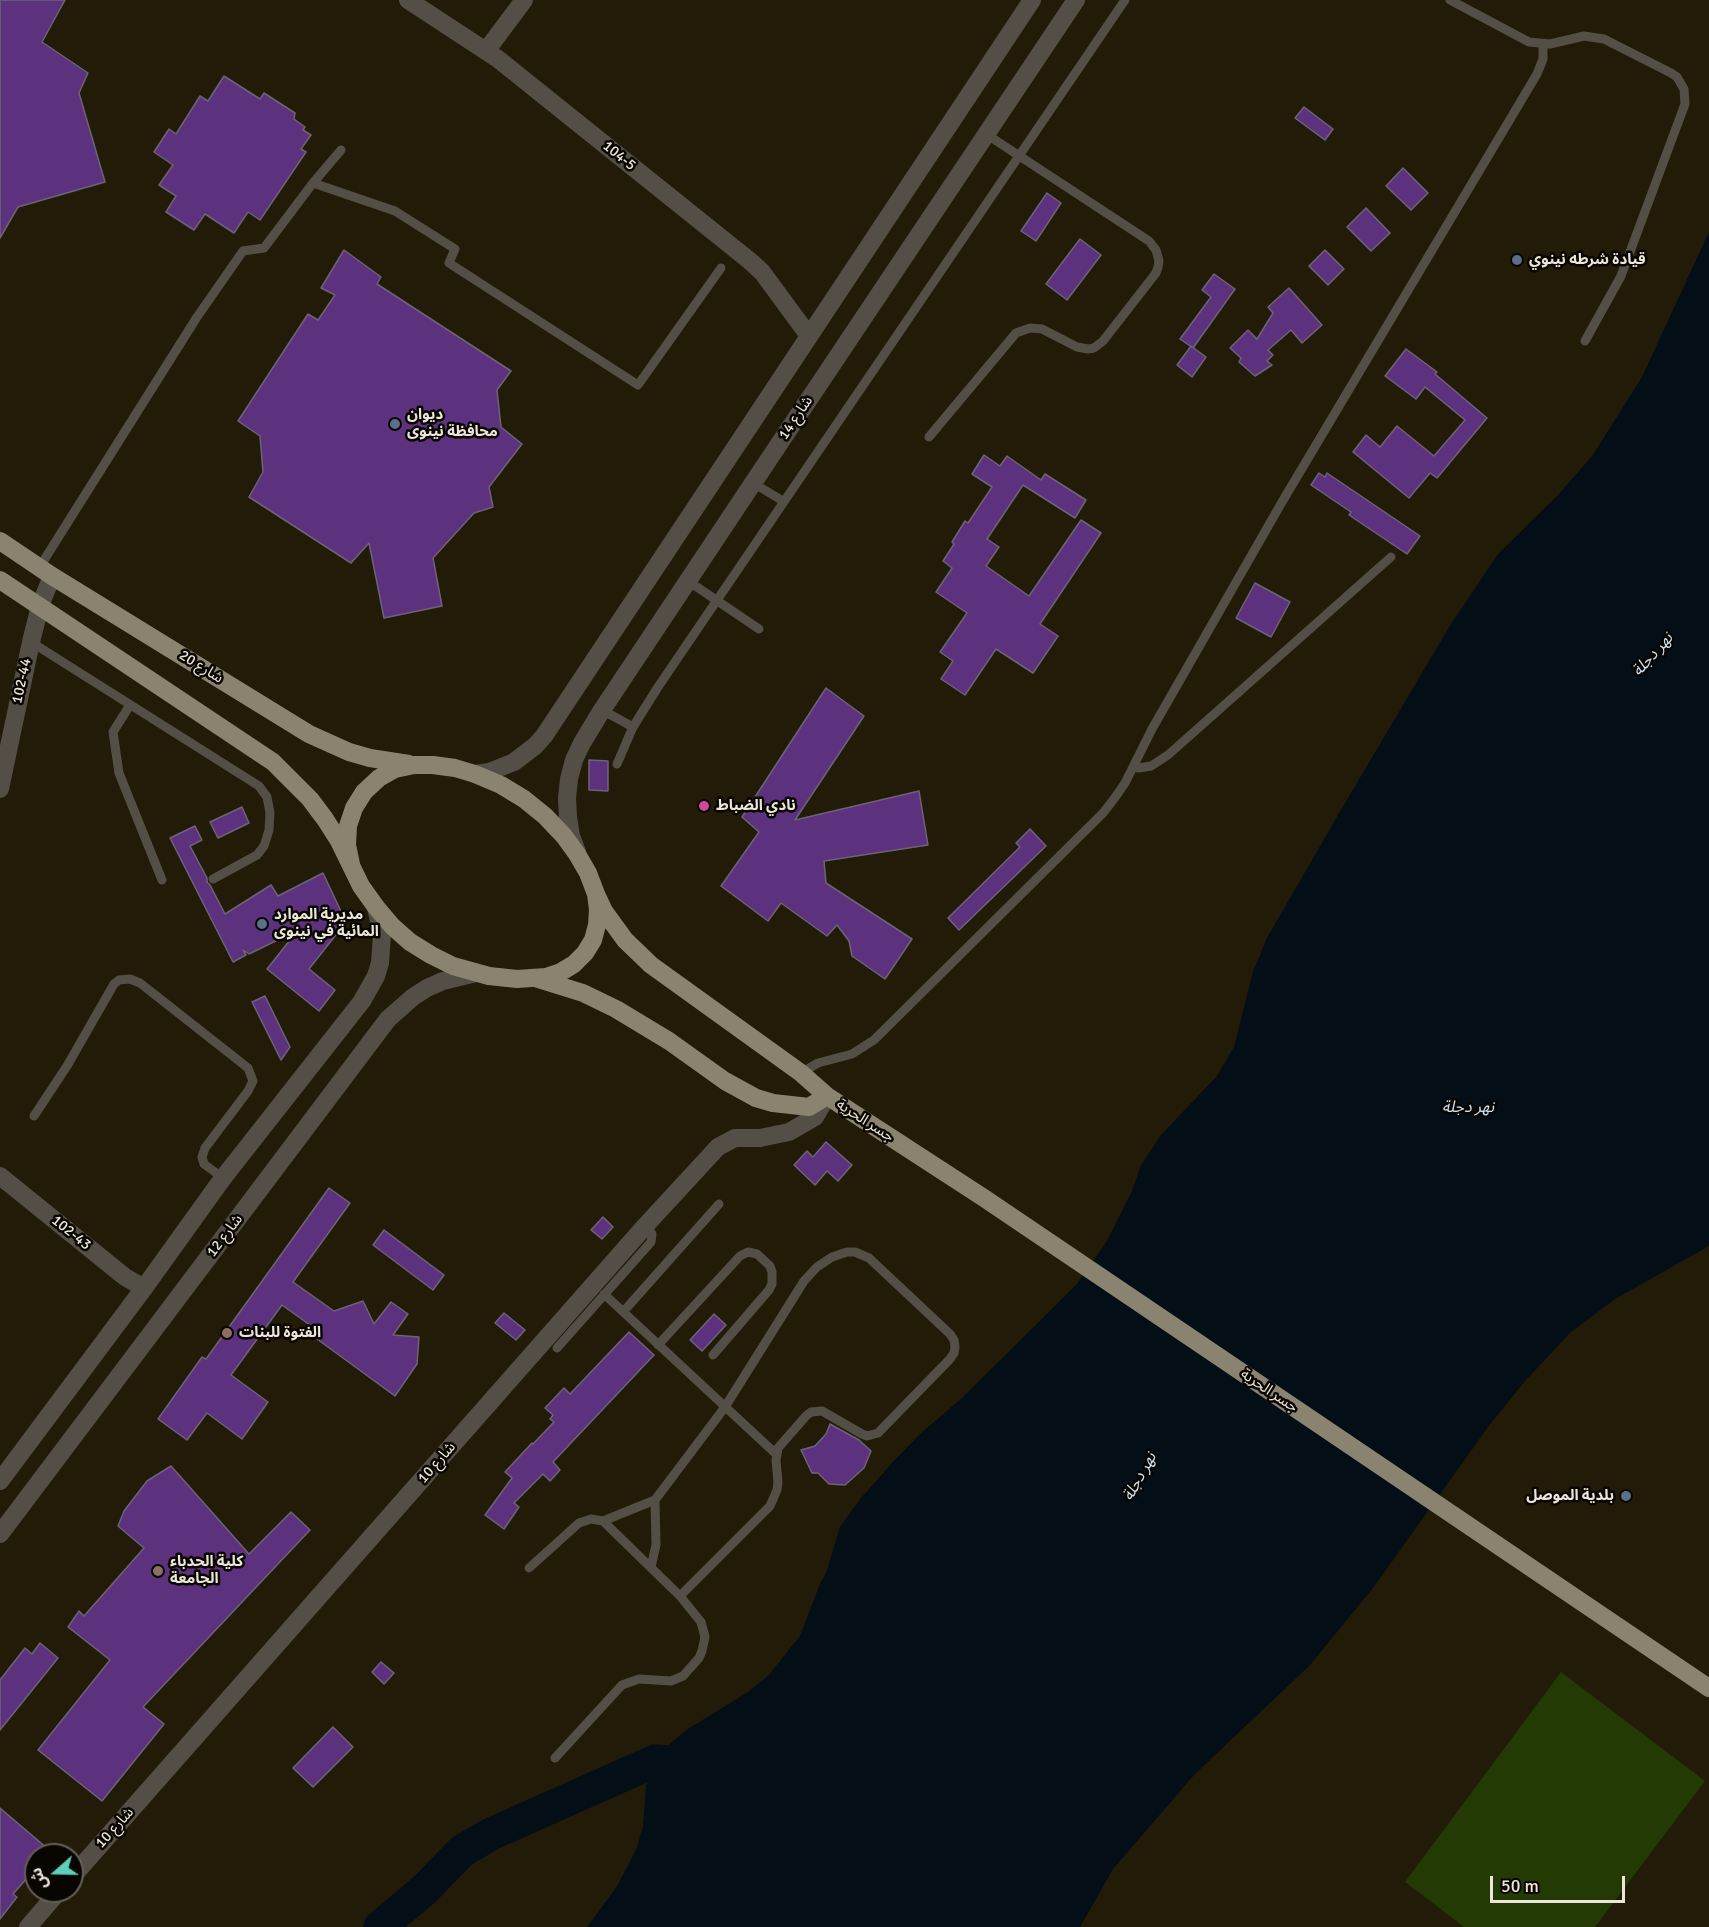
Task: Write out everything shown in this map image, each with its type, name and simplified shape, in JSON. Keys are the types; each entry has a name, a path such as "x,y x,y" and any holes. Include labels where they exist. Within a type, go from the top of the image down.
{"main road":[{"name":"شارع 20","path":"0,542 309,734 329,744 370,758 444,767 475,774"},
{"path":"0,580 273,762 320,812 376,907 392,926 424,951 453,966 476,973 503,978 546,977 574,964 593,940 598,910 596,894"},
{"path":"351,864 347,845 348,826 354,808 364,792 378,778 395,769 414,765"},
{"name":"جسر الحرية","path":"475,774 501,785 524,799 552,822 577,854 609,918 625,940 651,965 801,1073 827,1096 984,1198 1709,1688"},
{"name":"جسر الحرية","path":"531,978 566,987 600,1000 669,1041 732,1086 756,1098 773,1103 809,1107 827,1096"}],"street":[{"name":"104-5","path":"408,0 486,51 750,261 767,279 809,336"},
{"path":"486,51 524,0"},
{"path":"475,774 489,772 514,762 544,736 1032,0"},
{"name":"شارع 14","path":"577,854 568,817 569,779 582,743 1076,0"},
{"name":"102-44","path":"0,789 46,572"},
{"path":"32,1490 3,1477 223,1178 370,989 376,976 381,949 382,935 376,907"},
{"name":"شارع 12","path":"0,1534 388,1019 428,988 443,981 476,973"},
{"name":"شارع 10","path":"84,1863 646,1225 723,1143 735,1138 760,1138 789,1132 815,1117 827,1096"},
{"name":"102-43","path":"0,1176 125,1277 144,1288"},
{"path":"27,1927 48,1903"}],"lane":[{"path":"617,764 633,727 658,687 1125,0"},
{"path":"1450,0 1523,39 1543,44 1584,36 1604,39 1671,73 1681,82 1686,96 1683,110 1621,276 1585,340"},
{"path":"801,1073 818,1064 852,1054 874,1040 1103,813 1125,783 1152,729 1288,492 1537,74 1543,59 1543,44"},
{"path":"928,437 1016,333 1030,328 1042,329 1077,347 1094,348 1103,340 1156,273 1158,267 1156,250 1149,241 986,134"},
{"path":"46,572 197,318 243,251 264,248 341,150"},
{"path":"313,183 395,210 455,249 449,263 638,385 721,268"},
{"path":"753,483 783,501"},
{"path":"1134,766 1139,768 1151,766 1168,755 1391,556"},
{"path":"688,581 759,629"},
{"path":"31,642 259,786 267,797 270,813 269,830 264,846 257,855 213,879"},
{"path":"130,705 113,732 119,773 162,880"},
{"path":"602,710 633,727"},
{"path":"34,1116 67,1066 114,984 119,980 130,979 140,983 248,1068 253,1081 248,1091 205,1148 202,1157 204,1164 223,1178"},
{"path":"623,1312 719,1204"},
{"path":"556,1348 651,1242 652,1234 646,1225"},
{"path":"658,1345 740,1256 748,1252 757,1254 770,1266 772,1272 770,1290 713,1355"},
{"path":"529,1568 579,1523 591,1519 603,1521 655,1500 725,1407 804,1281 817,1267 839,1254 855,1252 869,1257 954,1340 954,1353 878,1433 867,1436 828,1413 816,1410 806,1416 784,1439 776,1454 778,1482 770,1506 680,1596"},
{"path":"604,1294 776,1454"},
{"path":"651,1567 656,1545 655,1500"},
{"path":"555,1758 622,1685 639,1679 671,1681 677,1679 688,1672 702,1651 705,1636 701,1622 680,1596 603,1521"}],"green space":[{"path":"1561,1672 1705,1781 1595,1927 1464,1927 1405,1882"}],"water":[{"name":"نهر دجلة","path":"1709,232 1709,1246 1615,1299 1570,1333 1525,1381 1488,1427 1373,1588 1310,1665 1194,1775 1113,1869 1080,1927 587,1927 616,1888 636,1850 643,1827 646,1786 655,1761 672,1742 688,1729 748,1692 768,1676 800,1636 826,1573 840,1527 861,1498 920,1434 962,1398 1077,1284 1107,1241 1132,1191 1141,1165 1161,1135 1217,1076 1234,1047 1253,972 1267,938 1338,815 1451,624 1498,554 1558,495 1593,455 1642,377"}],"building":[{"path":"0,0 65,0 42,42 88,73 79,93 105,182 18,207 0,238"},
{"path":"224,76 260,99 264,93 295,113 294,119 305,127 303,130 311,135 301,149 306,152 260,220 248,212 234,233 205,214 194,230 166,212 176,196 159,185 173,165 154,152 169,129 176,134 200,96 208,101"},
{"path":"1304,107 1333,129 1325,140 1295,118"},
{"path":"1403,168 1428,193 1411,210 1386,186"},
{"path":"1047,193 1061,203 1036,241 1021,231"},
{"path":"1366,208 1390,233 1371,251 1347,227"},
{"path":"1080,239 1101,255 1067,300 1046,284"},
{"path":"344,250 381,277 377,284 511,371 497,390 501,427 522,444 489,487 493,507 474,513 433,558 442,606 384,618 369,543 351,563 249,497 263,472 260,436 238,421 308,314 318,320 335,295 321,288"},
{"path":"1325,250 1344,269 1328,285 1309,266"},
{"path":"1214,274 1235,289 1193,348 1180,339 1211,297 1202,290"},
{"path":"1289,288 1322,325 1302,343 1291,330 1268,350 1273,355 1267,361 1272,365 1255,376 1239,362 1241,358 1230,348 1248,330 1257,339 1273,313 1268,307"},
{"path":"1191,346 1206,357 1192,377 1177,365"},
{"path":"1406,349 1437,372 1435,374 1487,418 1437,478 1430,473 1409,498 1353,452 1366,435 1380,447 1397,426 1434,456 1465,420 1425,387 1416,399 1385,376"},
{"path":"984,455 1000,466 1007,456 1041,480 1045,474 1086,500 1075,518 1023,485 987,539 999,547 986,566 1029,596 1081,520 1101,533 1040,624 1058,636 1033,673 996,649 965,695 941,679 953,661 940,652 967,613 936,592 952,568 943,561 954,544 952,542 965,521 968,523 992,487 972,474"},
{"path":"1319,473 1325,477 1327,473 1420,536 1407,554 1349,515 1351,512 1311,485"},
{"path":"1255,583 1290,602 1271,637 1236,618"},
{"path":"826,688 864,716 795,820 919,791 928,845 824,861 826,883 912,939 885,979 852,956 849,941 837,925 827,936 781,903 768,921 721,886 759,832 742,817"},
{"path":"589,760 608,761 608,791 589,790"},
{"path":"242,807 249,823 218,838 210,822"},
{"path":"195,826 202,840 190,846 225,914 271,885 278,896 323,873 346,922 309,969 335,990 319,1011 267,969 298,930 249,954 243,950 246,955 233,962 170,838"},
{"path":"1030,829 1046,846 959,930 948,918 1020,847 1016,843"},
{"path":"265,996 290,1047 281,1060 252,1002"},
{"path":"826,1142 852,1165 838,1181 827,1171 815,1185 794,1165 807,1151 813,1157"},
{"path":"329,1188 350,1203 293,1282 334,1311 363,1301 374,1324 391,1302 408,1314 393,1335 419,1337 417,1364 395,1396 317,1339 321,1333 282,1305 231,1375 268,1402 242,1439 207,1413 187,1440 158,1419 202,1357 206,1359"},
{"path":"603,1217 613,1227 602,1239 591,1230"},
{"path":"384,1230 444,1275 433,1290 373,1245"},
{"path":"504,1313 525,1330 516,1340 495,1323"},
{"path":"714,1314 726,1325 702,1351 690,1340"},
{"path":"629,1332 654,1355 553,1462 560,1470 550,1481 543,1474 514,1503 519,1507 504,1529 485,1515 512,1478 505,1472 554,1422 550,1419 553,1415 545,1408 564,1388 570,1394"},
{"path":"830,1424 859,1440 871,1451 864,1468 845,1485 829,1484 818,1473 812,1473 801,1450 815,1446 826,1434"},
{"path":"171,1466 249,1554 291,1512 310,1530 143,1707 164,1724 102,1801 38,1750 110,1660 68,1627 79,1611 84,1616 144,1548 118,1526 124,1511 147,1481"},
{"path":"40,1643 58,1658 0,1730 0,1680 25,1648 32,1654"},
{"path":"381,1662 394,1673 384,1684 372,1672"},
{"path":"333,1727 353,1747 313,1787 293,1768"},
{"path":"0,1808 41,1843 24,1843 24,1882 13,1894 17,1897 0,1919"}],"waterway":[{"path":"380,1927 424,1890 462,1851 491,1834 655,1761 700,1764"}],"place":[{"name":"قيادة شرطه نينوي","path":"1517,260"},
{"name":"ديوان محافظة نينوى","path":"395,424"},
{"name":"نادي الضباط","path":"704,806"},
{"name":"مديرية الموارد المائية في نينوى","path":"262,924"},
{"name":"الفتوة للبنات","path":"227,1333"},
{"name":"بلدية الموصل","path":"1626,1496"},
{"name":"كلية الحدباء الجامعة","path":"158,1571"}]}
